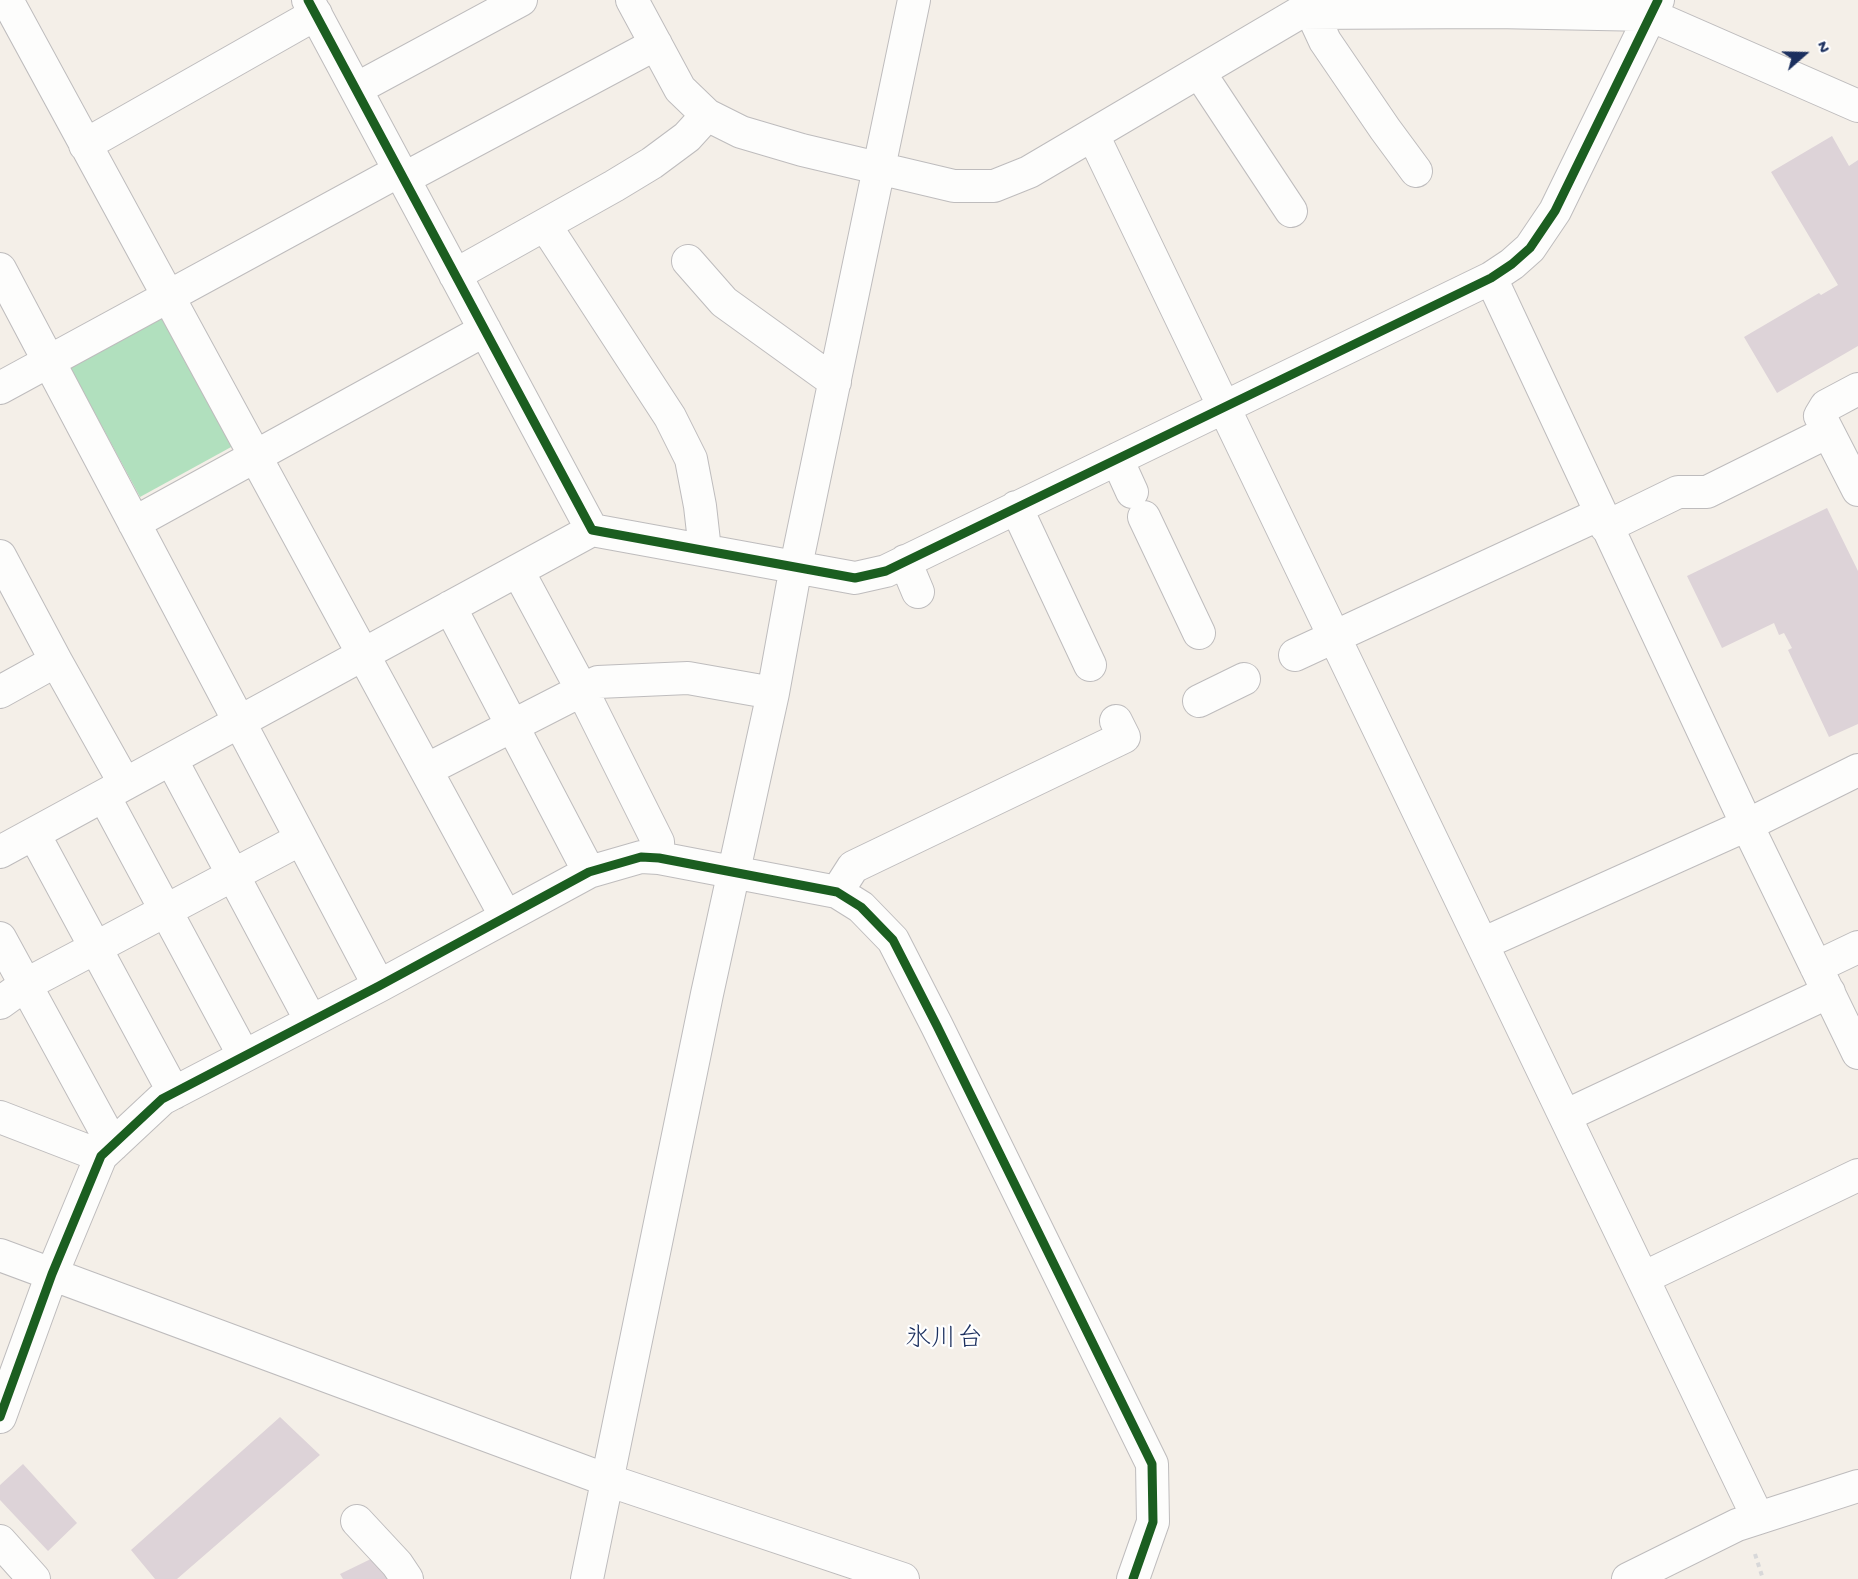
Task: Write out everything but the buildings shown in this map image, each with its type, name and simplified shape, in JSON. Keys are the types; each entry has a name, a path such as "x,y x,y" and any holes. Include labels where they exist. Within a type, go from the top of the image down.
{"street":[{"path":"7,0 506,917"},
{"path":"356,89 521,0"},
{"path":"632,0 680,89 707,115 741,132 802,150 954,186 994,186 1029,172 1199,72 1302,8 1493,6 1654,8 1858,106"},
{"path":"587,1579 773,693 796,566 914,0"},
{"path":"85,145 312,7 592,530"},
{"path":"1302,8 1416,171"},
{"path":"0,852 592,530 855,578 886,571 1491,278 1530,248 1555,212 1654,8"},
{"path":"0,388 168,296 656,44"},
{"path":"1199,72 1291,212"},
{"path":"455,275 652,163 687,137 707,115"},
{"path":"1093,135 1758,1518"},
{"path":"545,225 670,417 690,459 700,506 705,550"},
{"path":"688,261 724,302 835,382"},
{"path":"0,269 379,986"},
{"path":"1491,278 1747,825 1858,1053"},
{"path":"134,523 485,330"},
{"path":"1858,389 1826,406 1820,416 1858,490"},
{"path":"1294,655 1603,520 1678,492 1707,492 1828,432"},
{"path":"1117,459 1199,633"},
{"path":"1016,507 1090,665"},
{"path":"0,556 56,661 115,790 166,911 244,1056"},
{"path":"905,561 918,591"},
{"path":"518,571 582,690 658,842 659,858"},
{"path":"450,607 589,872"},
{"path":"0,692 56,661"},
{"path":"426,770 598,682 688,678 773,693"},
{"path":"837,892 852,867 959,827 1008,784 1084,768 1124,737 1116,721"},
{"path":"171,759 311,1021"},
{"path":"1482,944 1747,825 1858,770"},
{"path":"34,834 174,1093"},
{"path":"12,994 301,839"},
{"path":"0,1417 52,1274 107,1150 162,1099 379,986 589,872 641,857 659,858 837,892 861,907 893,940 1152,1464 1153,1522 1133,1579"},
{"path":"0,938 12,994 107,1150"},
{"path":"1565,1116 1822,980 1858,947"},
{"path":"0,1117 107,1150"},
{"path":"1643,1278 1858,1174"},
{"path":"0,1255 607,1480 903,1579"},
{"path":"1628,1579 1737,1525 1858,1486"},
{"path":"357,1521 397,1564 407,1579"},
{"path":"0,1541 34,1579"}],"green space":[{"path":"163,317 233,446 140,497 70,367"}],"cycle path":[{"path":"308,0 592,530 855,578 886,571 1491,278 1512,264 1530,248 1555,211 1658,0"},
{"path":"0,1417 52,1274 101,1156 162,1099 379,986 589,872 641,857 659,858 837,892 861,907 893,940 1152,1464 1153,1522 1133,1579"}],"district":[{"name":"氷川台","path":"944,1341"}]}
